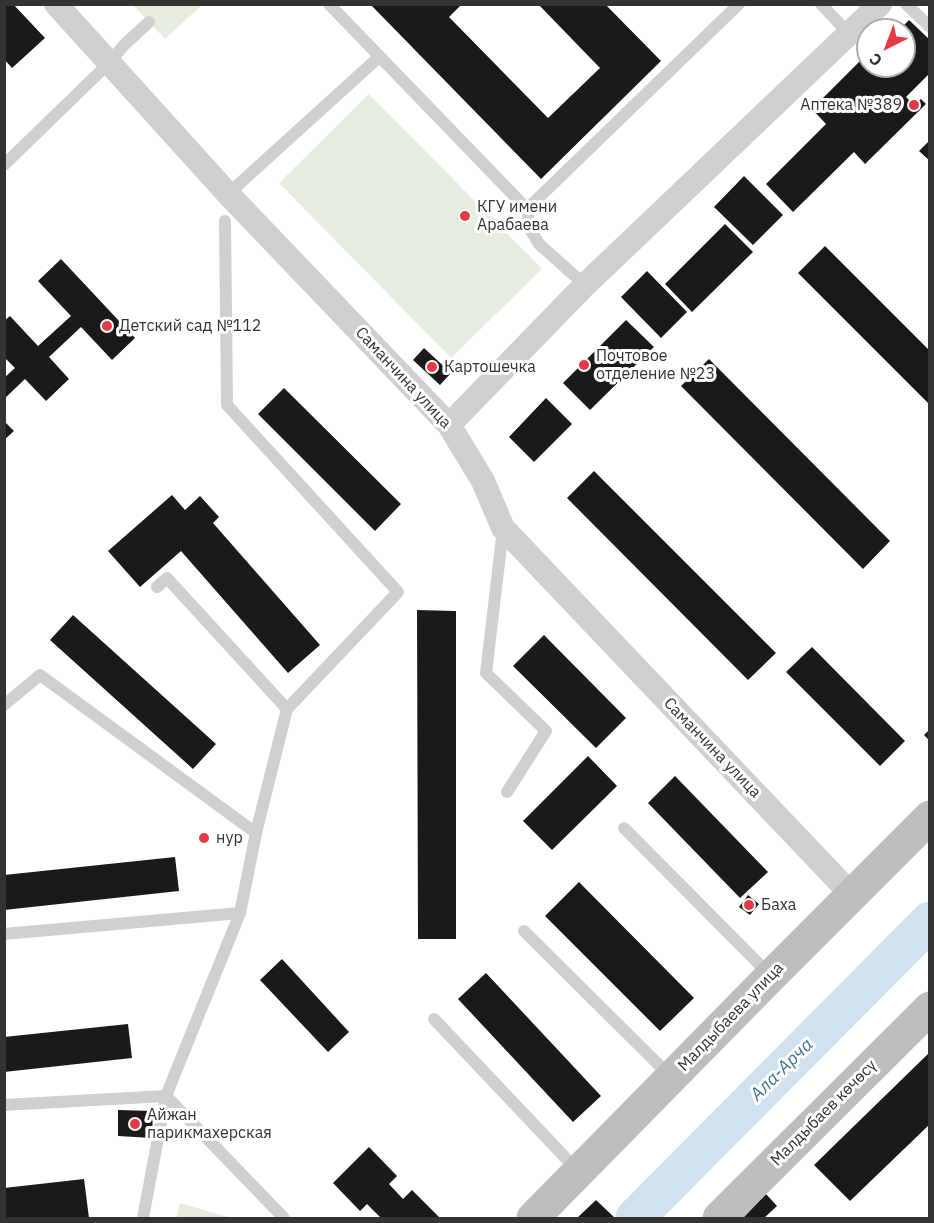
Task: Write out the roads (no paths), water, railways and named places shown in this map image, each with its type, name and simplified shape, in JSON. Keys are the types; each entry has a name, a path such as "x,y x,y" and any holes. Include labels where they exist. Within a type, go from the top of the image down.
{"street":[{"name":"Саманчина улица","path":"56,4 228,194 449,425 483,481 503,528 852,895"},
{"path":"449,425 585,285 880,4"},
{"name":"Малдыбаева улица","path":"533,1218 930,817"},
{"name":"Малдыбаев көчөсү","path":"719,1218 930,1008"}],"lane":[{"path":"329,4 527,209 530,229 539,244 585,285"},
{"path":"527,209 739,4"},
{"path":"821,4 849,34"},
{"path":"906,4 927,19"},
{"path":"4,165 149,22"},
{"path":"228,194 379,57"},
{"path":"143,1218 166,1096 240,913 256,833 287,709 398,592 227,405 225,221"},
{"path":"503,528 486,673 546,731 507,792"},
{"path":"157,587 167,578 287,709"},
{"path":"4,705 40,675 256,833"},
{"path":"624,828 771,976"},
{"path":"4,934 240,913"},
{"path":"524,931 672,1078"},
{"path":"434,1019 579,1172"},
{"path":"4,1105 166,1096 284,1218"}],"waterway":[{"name":"Ала-Арча","path":"635,1218 930,921"}],"place":[{"name":"Аптека №389","path":"914,105"},
{"name":"КГУ имени Арабаева","path":"465,216"},
{"name":"Детский сад №112","path":"107,326"},
{"name":"Почтовое отделение №23","path":"584,365"},
{"name":"Картошечка","path":"432,367"},
{"name":"нур","path":"204,838"},
{"name":"Баха","path":"749,905"},
{"name":"Айжан парикмахерская","path":"135,1124"}]}
